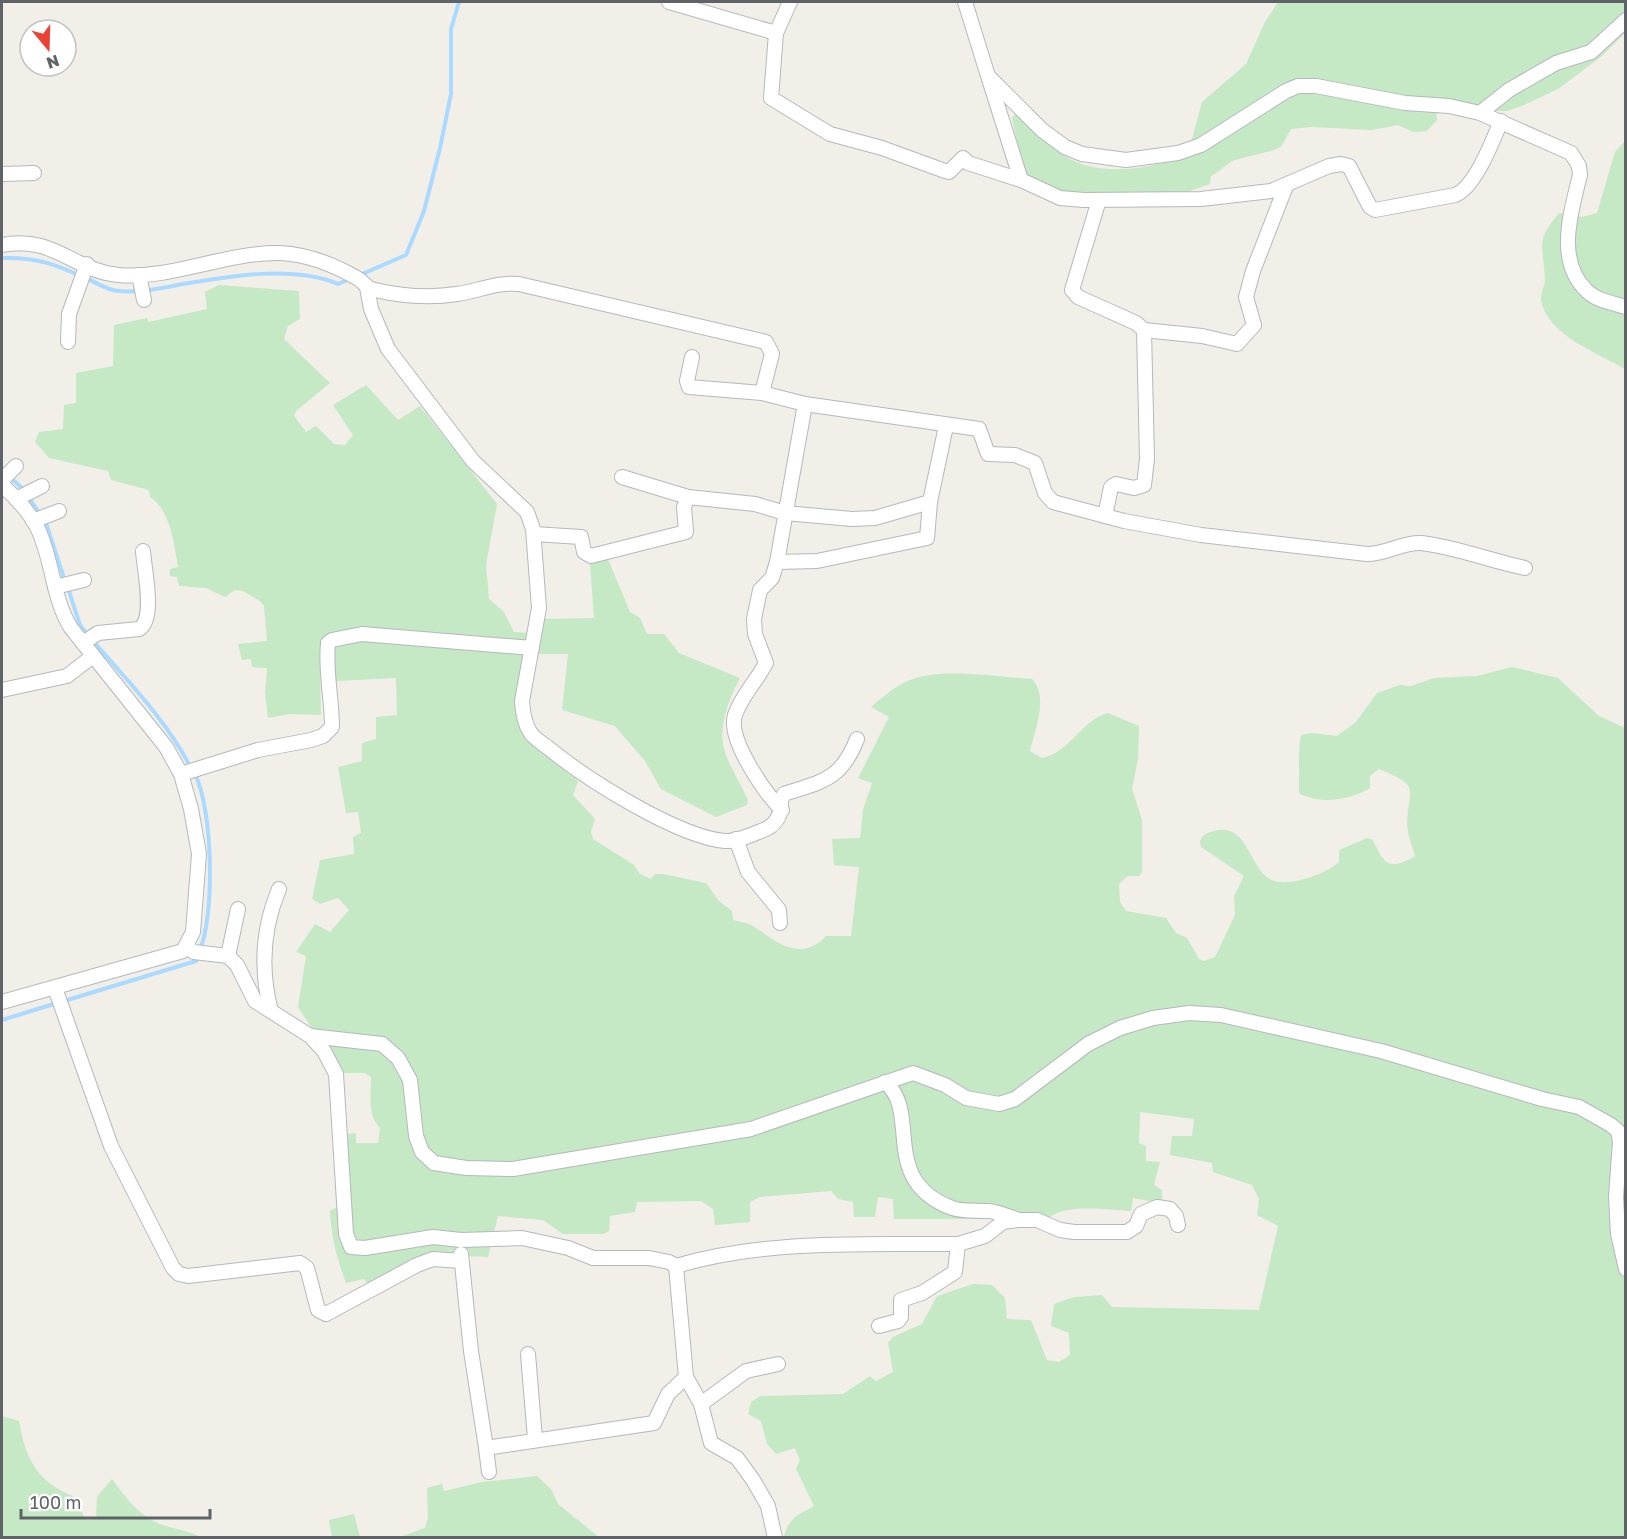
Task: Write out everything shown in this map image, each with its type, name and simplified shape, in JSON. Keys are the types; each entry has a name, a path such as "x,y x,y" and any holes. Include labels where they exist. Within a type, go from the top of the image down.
{"street":[{"path":"669,2 776,33"},
{"path":"790,2 776,33 771,98 810,124 830,134 882,148 949,172 963,158 968,163 1021,180 1060,198 1201,199 1271,191 1329,166 1341,164 1349,166 1370,207 1375,210 1455,195 1464,190 1482,162 1501,121"},
{"path":"965,2 1021,180"},
{"path":"1480,112 1509,90 1556,63 1591,52 1626,20"},
{"path":"988,76 1042,130 1065,147 1082,154 1107,159 1156,158 1190,149 1298,86 1316,86 1405,103 1449,106 1480,112 1571,153 1576,160 1580,175 1567,229 1570,257 1580,283 1588,293 1626,307"},
{"path":"2,174 34,173"},
{"path":"1099,200 1072,290 1078,297 1136,322 1144,330 1202,336 1237,344 1254,325 1246,297 1252,271 1286,186"},
{"path":"2,245 35,244 54,249 84,273 108,274 141,287 217,259 278,253 308,258 343,271 374,290 433,296 466,292 489,284 519,284 766,342 772,354 762,393"},
{"path":"68,342 69,314 84,273"},
{"path":"364,283 371,309 388,349 473,461 528,512 534,534 539,608 522,701 523,716 531,733 573,768 645,810 699,834 723,841 768,829 782,810 780,800 784,794 828,780 840,770 857,739"},
{"path":"1105,516 1111,487 1116,484 1140,487 1145,480 1144,330"},
{"path":"692,357 687,381 689,387 762,393 805,404 979,429 987,454 1015,455 1035,463 1047,496 1053,501 1105,516 1201,535 1367,554 1379,554 1400,546 1421,543 1524,568"},
{"path":"782,810 771,799 737,741 734,719 742,697 766,663 755,634 754,619 760,590 772,578 777,562 805,404"},
{"path":"777,562 817,561 927,538 930,502 946,426"},
{"path":"8,475 29,492 47,516 40,535 70,583 65,619 90,638 93,656 174,758 191,770"},
{"path":"622,477 688,497 755,504 785,513 852,519 875,518 930,502"},
{"path":"534,534 581,537 587,555 634,545 687,532 684,507 688,497"},
{"path":"90,638 139,630 146,623 149,615 143,551"},
{"path":"191,770 258,750 311,740 329,731 332,727 332,694 327,652 328,644 332,640 362,634 532,648"},
{"path":"2,690 67,676 93,656"},
{"path":"190,950 199,854 191,809 191,770"},
{"path":"736,839 748,872 779,910 780,923"},
{"path":"271,1011 266,990 264,948 268,917 279,889"},
{"path":"228,956 238,909"},
{"path":"2,1002 55,990 190,950 228,956 237,965 255,1000 310,1036 324,1051 336,1074 337,1126 347,1242 351,1247 365,1248 433,1237 461,1240 522,1238 568,1248 593,1258 649,1258 669,1262 676,1266 716,1255 751,1249 958,1244 985,1236 1003,1222 1018,1220 1037,1220 1060,1230 1074,1232 1127,1232 1136,1226 1141,1214 1157,1207 1170,1209 1176,1216 1178,1225"},
{"path":"55,990 111,1146 173,1268 179,1274 188,1276 300,1263 307,1268 318,1310 326,1314 417,1265 433,1259 461,1261"},
{"path":"310,1036 382,1044 398,1058 410,1080 416,1136 422,1152 434,1163 466,1168 524,1167 751,1129 913,1073 945,1085 966,1098 999,1104 1015,1099 1088,1044 1120,1028 1153,1018 1189,1013 1251,1021 1381,1051 1542,1099 1579,1107 1611,1125 1617,1131 1620,1141 1616,1197 1618,1234 1626,1269"},
{"path":"885,1082 894,1089 901,1112 902,1140 912,1177 923,1192 953,1208 992,1212 1018,1220"},
{"path":"461,1240 461,1261 489,1472"},
{"path":"879,1326 898,1321 901,1300 922,1293 955,1272 958,1244"},
{"path":"676,1266 686,1377 701,1404 711,1443 737,1458 764,1496 775,1538"},
{"path":"528,1354 535,1439"},
{"path":"701,1404 746,1371 778,1364"},
{"path":"486,1448 654,1423 668,1394 686,1377"}],"green space":[{"path":"1278,2 1625,2 1625,33 1602,56 1558,89 1522,106 1507,111 1444,110 1436,114 1437,120 1427,131 1413,132 1398,125 1372,130 1310,127 1291,129 1281,147 1233,161 1211,176 1210,184 1184,193 1147,196 1056,193 1024,175 1012,118 1017,111 1056,150 1071,160 1088,166 1105,169 1141,167 1193,153 1192,139 1202,102 1246,64 1265,22"},
{"path":"1625,141 1625,369 1563,333 1545,312 1541,297 1545,281 1542,244 1546,231 1559,213 1582,217 1597,213 1615,152"},
{"path":"219,285 299,291 300,319 288,326 284,339 330,383 296,411 294,416 306,432 316,426 334,444 345,445 353,435 333,405 366,385 398,420 420,406 497,504 486,565 489,599 504,612 514,632 529,633 519,676 526,697 516,707 515,712 526,740 578,781 573,795 595,819 591,832 593,839 634,865 640,874 651,879 655,874 663,874 706,883 719,901 732,911 733,920 751,925 773,940 791,948 808,948 826,936 851,936 859,867 834,865 832,839 860,838 863,810 872,783 858,778 889,717 871,707 899,685 923,676 953,673 1032,679 1040,695 1040,704 1030,751 1042,758 1061,749 1090,722 1108,713 1139,726 1138,759 1132,789 1142,820 1142,872 1139,876 1128,876 1119,884 1120,902 1126,911 1166,918 1176,933 1187,938 1199,959 1204,961 1215,957 1235,915 1234,896 1244,876 1201,847 1200,841 1207,833 1226,830 1235,833 1266,876 1281,882 1308,878 1326,871 1339,862 1339,850 1367,838 1373,840 1388,863 1399,863 1415,856 1407,827 1410,788 1407,784 1379,769 1370,776 1370,788 1353,796 1335,800 1307,797 1299,793 1301,735 1313,733 1337,736 1356,722 1377,693 1400,685 1411,686 1434,678 1477,676 1512,667 1558,678 1599,716 1625,728 1625,1537 784,1537 791,1521 814,1506 796,1469 800,1460 795,1448 776,1454 767,1444 761,1421 748,1414 751,1402 760,1396 843,1394 870,1376 876,1381 893,1372 888,1343 893,1337 922,1324 937,1296 973,1284 992,1285 1005,1298 1007,1319 1031,1320 1047,1360 1059,1362 1070,1355 1069,1333 1051,1326 1054,1304 1074,1297 1102,1295 1112,1307 1259,1310 1278,1226 1257,1215 1259,1199 1252,1185 1213,1172 1212,1163 1170,1155 1172,1136 1192,1136 1194,1119 1140,1112 1139,1143 1146,1146 1146,1161 1160,1162 1154,1185 1162,1190 1162,1199 1155,1202 1133,1198 1131,1211 1075,1209 1055,1214 1048,1219 894,1219 893,1199 878,1197 875,1217 854,1217 853,1202 838,1199 831,1191 760,1197 750,1202 750,1222 715,1225 713,1209 701,1201 637,1202 635,1212 610,1216 609,1231 603,1234 563,1234 543,1220 498,1216 488,1257 441,1258 397,1270 368,1285 364,1279 346,1283 335,1247 330,1210 339,1207 335,1135 356,1133 356,1143 378,1143 380,1128 371,1111 371,1077 365,1073 341,1073 298,1007 306,956 296,952 315,924 330,932 349,910 338,898 320,904 312,899 320,860 354,854 353,837 361,833 358,812 346,813 338,767 362,761 362,743 376,739 376,717 397,715 396,678 335,681 335,670 320,671 321,715 289,714 268,718 265,693 267,668 252,667 251,659 242,660 238,644 267,641 264,606 260,601 243,591 235,590 225,597 206,588 179,586 177,577 170,576 170,569 178,567 167,519 157,503 150,497 149,490 111,480 108,471 49,458 35,442 39,432 63,429 64,405 76,403 76,373 113,366 114,325 147,318 148,322 207,309 205,292"},
{"path":"608,559 630,612 640,618 647,634 664,634 679,653 740,678 725,714 722,733 725,752 748,800 747,805 716,817 661,789 645,761 615,726 562,710 568,654 539,654 542,619 594,618 590,564"},
{"path":"2,1416 19,1421 25,1446 35,1467 50,1484 73,1496 86,1520 96,1519 97,1497 112,1479 145,1516 160,1524 201,1537 2,1537"},
{"path":"537,1476 551,1489 558,1504 599,1537 400,1537 425,1528 428,1517 427,1488 442,1484 444,1491 482,1482"},
{"path":"354,1514 360,1537 332,1537 329,1520"}],"waterway":[{"path":"360,275 406,255 424,211 451,94 451,29 459,2"},
{"path":"2,258 45,262 115,291 143,291 241,275 302,275 338,284 350,279"},
{"path":"2,470 23,489 40,514"},
{"path":"45,520 65,581"},
{"path":"68,588 80,625 88,635"},
{"path":"93,641 158,717 191,768"},
{"path":"195,774 205,812 210,862 208,912 200,950"},
{"path":"64,1001 196,961 198,957"},
{"path":"2,1020 57,1003"}]}
